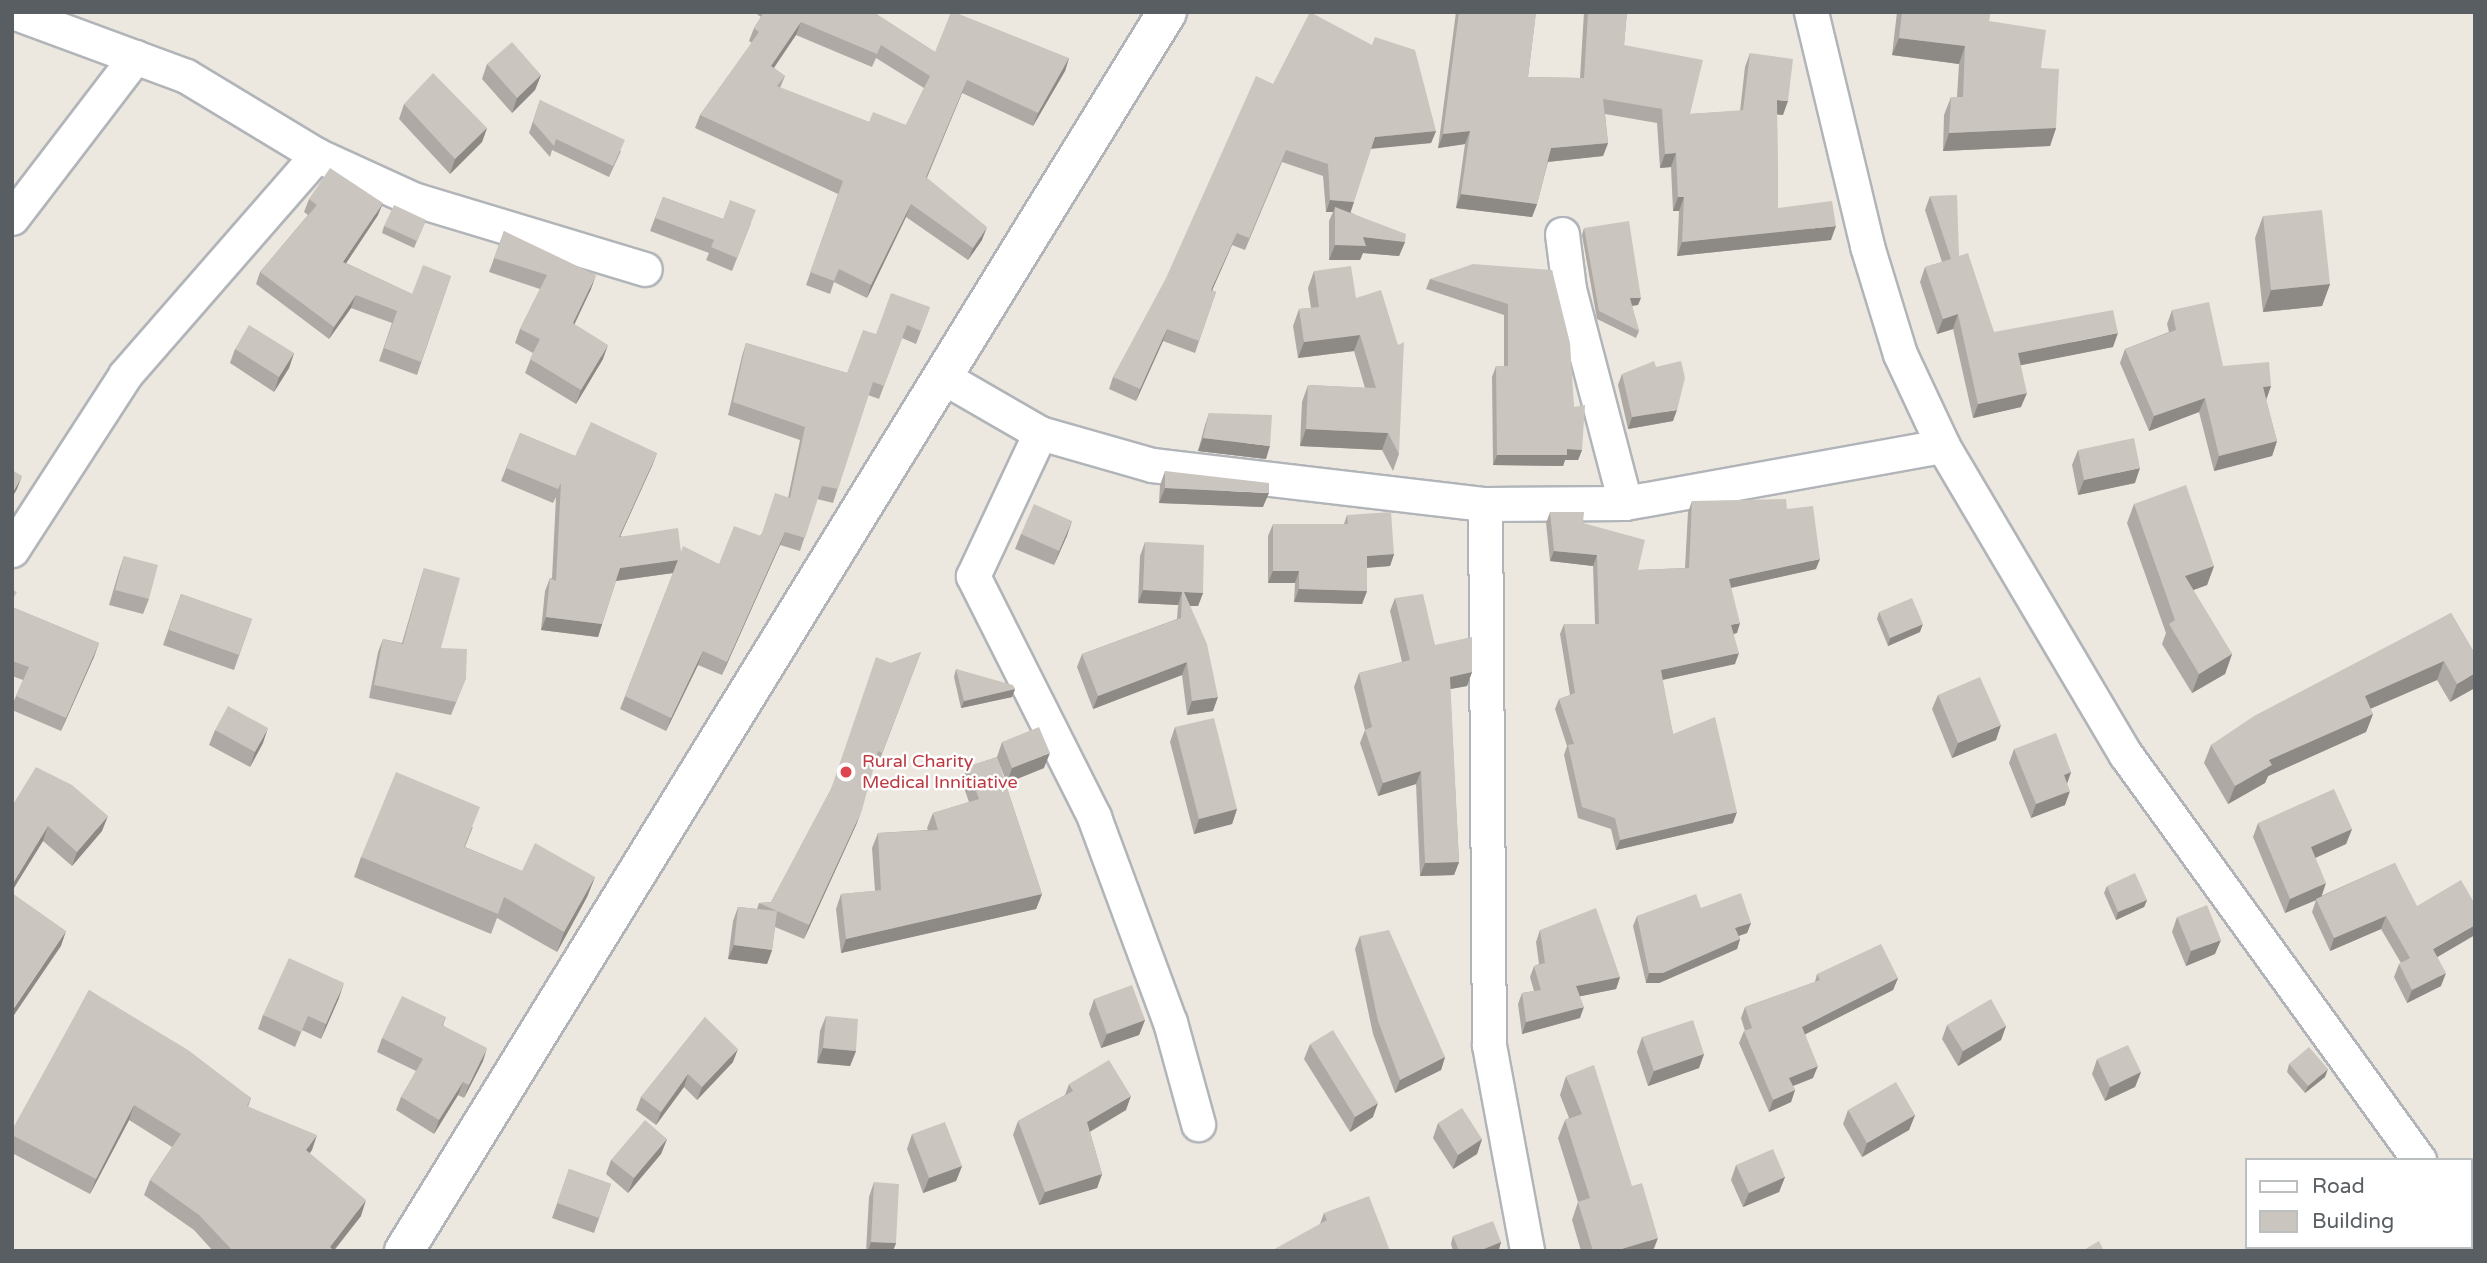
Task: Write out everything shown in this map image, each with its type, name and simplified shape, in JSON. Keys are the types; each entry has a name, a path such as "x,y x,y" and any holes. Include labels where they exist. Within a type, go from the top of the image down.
{"main road":[{"path":"404,1251 1167,12"}],"street":[{"path":"13,12 186,76 317,155 412,199 645,269"},
{"path":"1811,12 1871,258 1900,354 1943,446 2126,755 2418,1158"},
{"path":"12,218 135,57"},
{"path":"12,550 125,375 317,155"},
{"path":"1562,234 1569,289 1625,503"},
{"path":"943,377 1040,433 1152,465 1485,504 1625,503 1943,446"},
{"path":"1040,433 973,576 1094,817 1170,1022 1198,1124"},
{"path":"1485,504 1489,1045 1527,1251"}],"building":[{"path":"764,12 873,12 935,52 951,12 954,12 1069,58 1038,113 967,80 926,177 987,227 973,248 911,204 871,285 839,269 834,281 810,272 843,181 700,115 759,32 754,28","holes":["801,22 877,54 881,45 930,76 906,125 873,112 869,122 777,86 785,76 771,66"]},
{"path":"1310,12 1372,45 1375,37 1415,50 1436,131 1375,137 1354,202 1330,200 1328,164 1286,150 1249,238 1237,233 1211,290 1216,292 1199,341 1167,329 1140,389 1113,377 1166,278 1256,76 1273,84"},
{"path":"1459,12 1536,12 1528,77 1584,78 1588,12 1627,12 1624,45 1703,60 1690,114 1743,110 1750,53 1793,59 1788,101 1777,100 1778,208 1832,201 1836,226 1682,242 1684,197 1678,197 1676,153 1665,154 1662,109 1603,99 1608,143 1551,148 1537,204 1461,194 1470,131 1443,134"},
{"path":"1902,12 1990,12 1989,21 2046,30 2041,68 2059,69 2056,128 1949,133 1951,97 1963,97 1965,46 1899,38"},
{"path":"512,42 541,75 517,98 487,64"},
{"path":"433,73 487,128 455,159 404,104"},
{"path":"540,100 625,140 613,166 556,139 554,146 533,122"},
{"path":"330,168 383,203 343,262 412,294 423,265 451,276 421,362 384,348 397,311 356,295 334,327 260,272 317,205 309,199"},
{"path":"1957,195 1959,256 1968,253 1994,332 2113,310 2118,333 2018,353 2027,393 1978,404 1958,314 1943,319 1925,267 1951,259 1930,196"},
{"path":"663,197 723,219 730,200 756,210 737,258 711,247 714,240 655,218"},
{"path":"394,205 426,220 417,241 384,226"},
{"path":"1335,207 1406,234 1405,242 1363,237 1366,246 1335,245"},
{"path":"2322,210 2330,284 2271,290 2263,216"},
{"path":"1629,221 1641,298 1630,298 1639,331 1599,311 1584,228"},
{"path":"504,231 596,275 573,323 608,345 581,390 530,359 540,339 520,329 547,275 494,258"},
{"path":"1473,264 1552,270 1570,343 1574,407 1585,405 1582,450 1567,449 1567,455 1497,455 1496,366 1508,366 1508,304 1430,279"},
{"path":"1351,266 1356,298 1381,290 1398,345 1404,342 1399,454 1388,433 1306,429 1308,385 1376,388 1360,335 1304,342 1299,309 1319,307 1314,271"},
{"path":"891,293 930,307 921,331 907,325 884,386 873,382 838,489 822,486 805,538 785,532 727,662 703,651 671,718 625,696 678,560 620,568 602,624 546,617 550,578 556,581 561,483 558,489 506,468 520,433 575,456 591,422 657,453 619,537 678,528 681,552 683,546 719,564 734,526 761,536 775,493 790,498 805,427 733,402 746,343 847,373 863,330 876,334"},
{"path":"2209,302 2223,366 2269,362 2271,386 2263,387 2277,441 2219,456 2205,398 2154,416 2125,349 2176,330 2172,310"},
{"path":"249,325 294,353 279,377 235,349"},
{"path":"1654,361 1656,367 1681,361 1685,378 1677,410 1632,417 1622,374"},
{"path":"1209,413 1272,415 1270,446 1203,438"},
{"path":"2134,438 2140,468 2084,480 2078,450"},
{"path":"12,470 22,476 12,494"},
{"path":"1165,471 1269,483 1269,493 1165,488"},
{"path":"2186,485 2214,566 2185,576 2232,654 2199,674 2169,624 2175,620 2134,504"},
{"path":"1786,499 1787,509 1813,506 1820,559 1729,579 1740,623 1731,625 1739,653 1661,670 1673,734 1715,717 1737,812 1620,840 1615,818 1582,807 1568,745 1574,744 1559,699 1575,693 1564,624 1599,624 1597,555 1554,551 1550,512 1584,512 1583,523 1645,540 1638,570 1689,568 1692,501"},
{"path":"1034,504 1072,521 1059,551 1021,534"},
{"path":"1391,512 1394,554 1367,556 1367,591 1299,589 1299,571 1273,571 1273,524 1348,524 1347,515"},
{"path":"1145,542 1204,545 1203,593 1184,592 1207,644 1218,697 1192,701 1187,662 1098,696 1082,654 1181,618 1182,592 1143,590"},
{"path":"124,556 158,565 149,599 115,590"},
{"path":"424,568 460,578 441,648 467,649 466,678 456,702 374,685 383,639 403,644"},
{"path":"181,594 252,619 239,655 169,630"},
{"path":"1423,594 1435,645 1472,637 1472,672 1450,677 1459,862 1425,863 1421,771 1383,783 1365,730 1372,727 1359,673 1410,660 1395,598"},
{"path":"1912,598 1923,624 1890,638 1879,612"},
{"path":"12,607 99,643 66,718 16,696 29,667 12,661"},
{"path":"2451,613 2475,654 2475,673 2457,684 2444,661 2365,696 2373,714 2269,760 2272,765 2235,786 2211,745 2254,716"},
{"path":"921,652 882,753 878,751 862,810 809,925 759,903 771,902 831,789 876,657 891,663"},
{"path":"956,669 1013,685 1015,689 964,701"},
{"path":"1980,677 2001,725 1958,743 1938,695"},
{"path":"228,706 268,728 255,752 215,730"},
{"path":"1214,718 1237,809 1199,819 1175,727"},
{"path":"1039,727 1050,753 1012,768 1002,742"},
{"path":"2056,733 2071,772 2064,775 2070,791 2036,804 2014,749"},
{"path":"997,757 1042,894 846,939 841,894 881,890 878,833 938,830 933,813 979,799 967,767"},
{"path":"36,767 72,785 108,816 77,852 48,826 12,885 12,806"},
{"path":"396,772 480,807 464,847 522,871 535,843 595,877 564,932 504,897 498,914 361,857"},
{"path":"2334,789 2352,829 2311,847 2326,883 2290,899 2258,823"},
{"path":"2395,863 2417,906 2461,880 2475,904 2475,925 2433,949 2446,973 2412,990 2399,964 2410,958 2386,916 2334,938 2316,899"},
{"path":"2135,873 2147,900 2118,912 2107,886"},
{"path":"12,893 66,931 12,1011"},
{"path":"1741,893 1751,923 1735,928 1740,939 1663,973 1649,973 1637,916 1696,894 1701,908"},
{"path":"2207,905 2221,940 2191,951 2177,917"},
{"path":"738,907 777,911 772,950 734,945"},
{"path":"1596,908 1620,977 1576,986 1584,1007 1526,1022 1522,993 1541,990 1534,966 1545,963 1540,930"},
{"path":"1389,930 1445,1057 1400,1080 1378,1021 1360,936"},
{"path":"1881,944 1898,978 1802,1027 1818,1066 1789,1078 1795,1090 1773,1100 1744,1031 1752,1028 1745,1007 1820,980 1817,974"},
{"path":"289,958 344,983 326,1024 308,1016 301,1032 263,1015"},
{"path":"1132,985 1145,1020 1107,1034 1094,999"},
{"path":"89,990 188,1050 251,1098 247,1106 317,1135 306,1150 366,1200 330,1247 334,1251 232,1250 199,1215 150,1180 181,1134 134,1105 96,1179 12,1135 12,1130"},
{"path":"402,996 446,1017 442,1025 487,1048 469,1085 463,1082 439,1120 401,1097 423,1059 382,1038"},
{"path":"1991,999 2006,1026 1963,1051 1947,1025"},
{"path":"826,1016 858,1019 856,1051 823,1048"},
{"path":"705,1017 738,1049 702,1087 688,1074 661,1112 641,1097"},
{"path":"1693,1020 1704,1054 1654,1071 1642,1037"},
{"path":"1333,1030 1378,1103 1355,1117 1310,1044"},
{"path":"2128,1045 2141,1072 2110,1087 2097,1059"},
{"path":"2309,1047 2328,1069 2308,1086 2289,1064"},
{"path":"1109,1060 1131,1096 1087,1122 1102,1174 1045,1192 1018,1121 1073,1091 1069,1084"},
{"path":"1594,1065 1632,1186 1642,1183 1658,1238 1615,1251 1593,1251 1578,1202 1590,1198 1565,1120 1582,1114 1566,1076"},
{"path":"1896,1082 1915,1115 1867,1143 1848,1110"},
{"path":"1462,1108 1482,1139 1458,1155 1438,1123"},
{"path":"645,1120 667,1139 634,1178 611,1160"},
{"path":"945,1122 962,1166 929,1178 912,1134"},
{"path":"1773,1149 1785,1177 1749,1193 1736,1165"},
{"path":"569,1169 611,1184 599,1218 557,1203"},
{"path":"874,1182 899,1184 896,1243 871,1242"},
{"path":"1369,1196 1390,1251 1271,1251 1327,1220 1324,1213"},
{"path":"1493,1221 1501,1242 1479,1251 1459,1251 1453,1236"},
{"path":"2099,1241 2104,1251 2082,1251"}],"place":[{"name":"Rural Charity Medical Innitiative","path":"846,772"}]}
